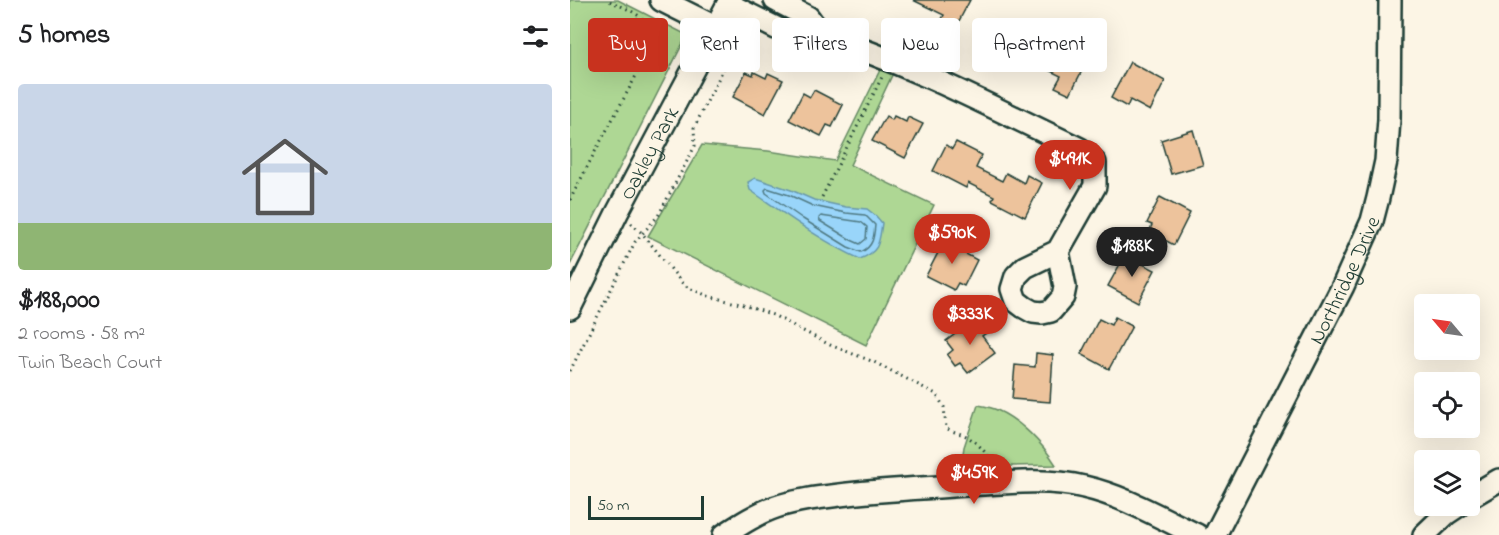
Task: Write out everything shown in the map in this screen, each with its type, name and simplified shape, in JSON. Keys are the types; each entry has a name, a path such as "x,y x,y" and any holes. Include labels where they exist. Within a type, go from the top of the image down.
{"street":[{"path":"661,0 697,18"},
{"path":"775,0 809,18"},
{"name":"Northridge Drive","path":"1215,535 1343,286 1372,221 1386,161 1389,119 1390,0"},
{"path":"729,2 772,26"},
{"name":"Oakley Park","path":"720,18 729,2"},
{"name":"Oakley Park","path":"570,308 691,72"},
{"path":"916,72 1080,149 1095,163 1095,186 1058,250"},
{"path":"1480,491 1499,480"},
{"path":"724,535 748,528 775,507 809,498 997,484 1055,483 1082,486 1107,493 1197,535"},
{"path":"1424,535 1444,516"}],"path":[{"path":"570,200 650,50 652,36 648,24 630,10 607,0"},
{"path":"570,371 635,242 658,216 695,146 694,128 750,15"},
{"path":"822,197 885,72"},
{"path":"642,233 683,284 689,288 708,296 773,315 830,345 874,362 936,394 944,407 946,428 966,436 986,453 995,467 997,484"}],"green space":[{"path":"570,0 618,0 653,18 588,18 588,72 668,72 668,25 680,31 680,49 570,265"},
{"path":"881,68 881,72 894,72 850,165 934,205 866,345 648,236 702,145 768,151 835,161"},
{"path":"978,405 1006,414 1022,426 1045,449 1056,465 961,467 964,447"}],"water":[{"path":"755,178 814,200 867,209 882,223 877,246 871,253 860,259 831,244 750,190 748,182"}],"building":[{"path":"913,0 970,0 960,19 942,18 944,15"},
{"path":"1130,62 1165,81 1150,111 1130,100 1127,107 1111,98"},
{"path":"746,72 753,75 754,72 766,78 768,73 783,80 765,114 733,97"},
{"path":"1053,72 1081,72 1070,94 1055,87 1061,76"},
{"path":"814,90 843,105 832,127 827,125 821,136 789,120 803,93 810,97"},
{"path":"886,116 892,120 894,116 906,122 908,117 923,124 905,158 872,141"},
{"path":"1193,130 1203,165 1171,174 1161,140"},
{"path":"956,142 982,155 976,168 1002,181 1006,173 1024,183 1027,175 1042,183 1025,217 992,200 994,196 968,183 966,188 933,171 946,145 952,149"},
{"path":"1160,197 1190,213 1174,245 1149,232 1152,225 1147,223"},
{"path":"953,238 967,246 964,253 977,260 964,286 958,283 954,290 926,276 943,243 949,246"},
{"path":"1125,255 1155,270 1138,302 1108,286"},
{"path":"978,317 989,331 982,336 995,353 968,373 960,363 955,366 947,355 953,350 946,341"},
{"path":"1115,317 1132,326 1109,369 1081,354 1099,319 1111,325"},
{"path":"1036,353 1053,355 1050,402 1012,399 1015,365 1035,367"}]}
